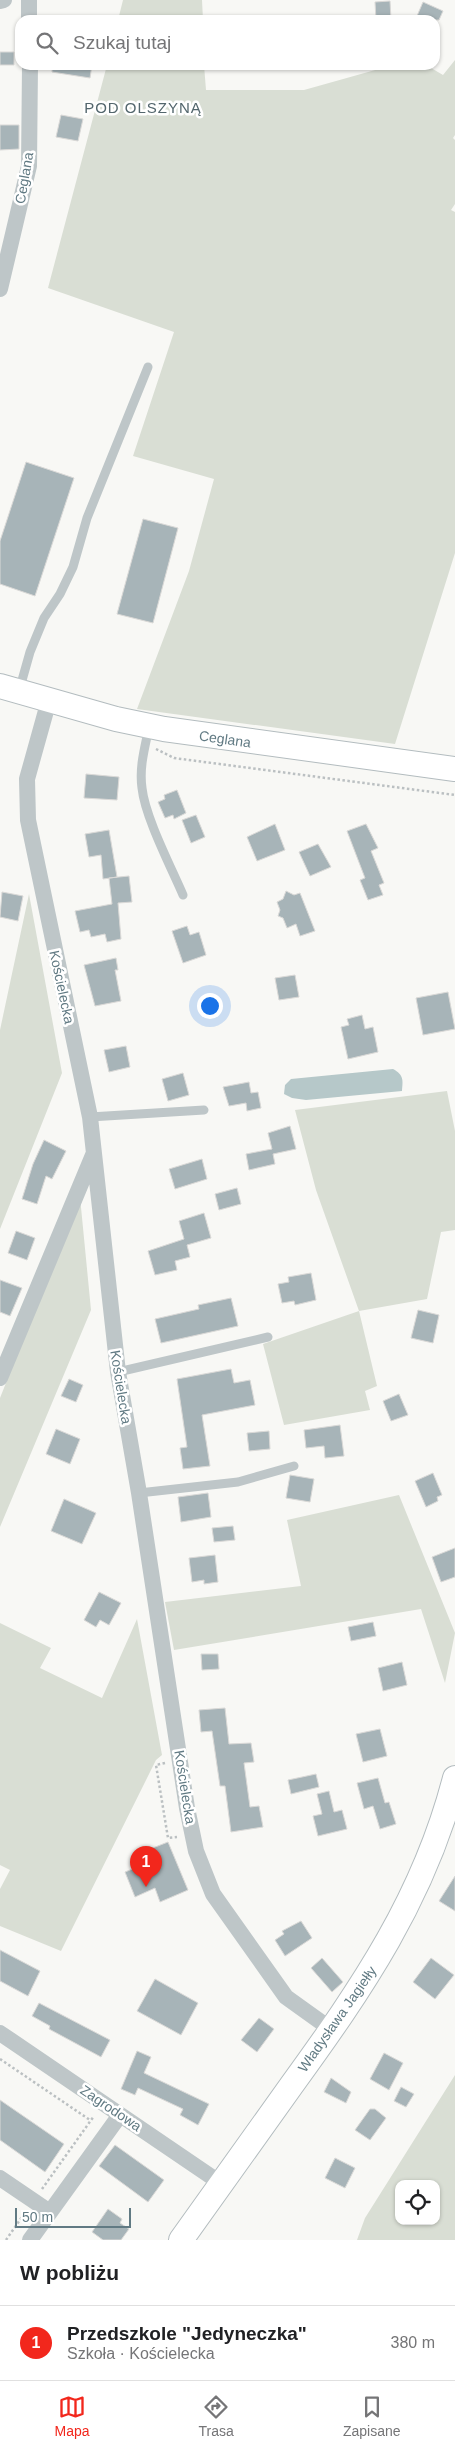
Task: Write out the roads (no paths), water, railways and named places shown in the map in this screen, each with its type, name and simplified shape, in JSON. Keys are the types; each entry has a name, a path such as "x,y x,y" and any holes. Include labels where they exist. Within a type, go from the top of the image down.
{"street":[{"path":"29,0 29,15"},
{"name":"Ceglana","path":"0,289 29,166 30,70"},
{"name":"Ceglana","path":"5,690 49,700 147,735 204,736 455,769"},
{"name":"Kościelecka","path":"49,700 27,779 28,820 90,1117 118,1372 187,1808 203,1871 213,1894 286,1997 332,2030"},
{"path":"0,1378 93,1153"},
{"name":"Władysława Jagiełły","path":"181,2240 332,2030 383,1951 431,1854 455,1778"},
{"name":"Zagrodowa","path":"0,2033 222,2184"},
{"path":"30,2240 120,2115"},
{"path":"0,2178 50,2212"}],"lane":[{"path":"5,690 30,652 44,618 60,594 73,567 87,518 148,367"},
{"path":"147,735 141,766 142,789 152,823 184,895"},
{"path":"90,1117 204,1110"},
{"path":"118,1372 268,1337"},
{"path":"138,1493 238,1482 294,1466"}],"place":[{"name":"Przedszkole \"Jedyneczka\"","path":"146,1887"}],"district":[{"name":"POD OLSZYNĄ","path":"143,107"}]}
